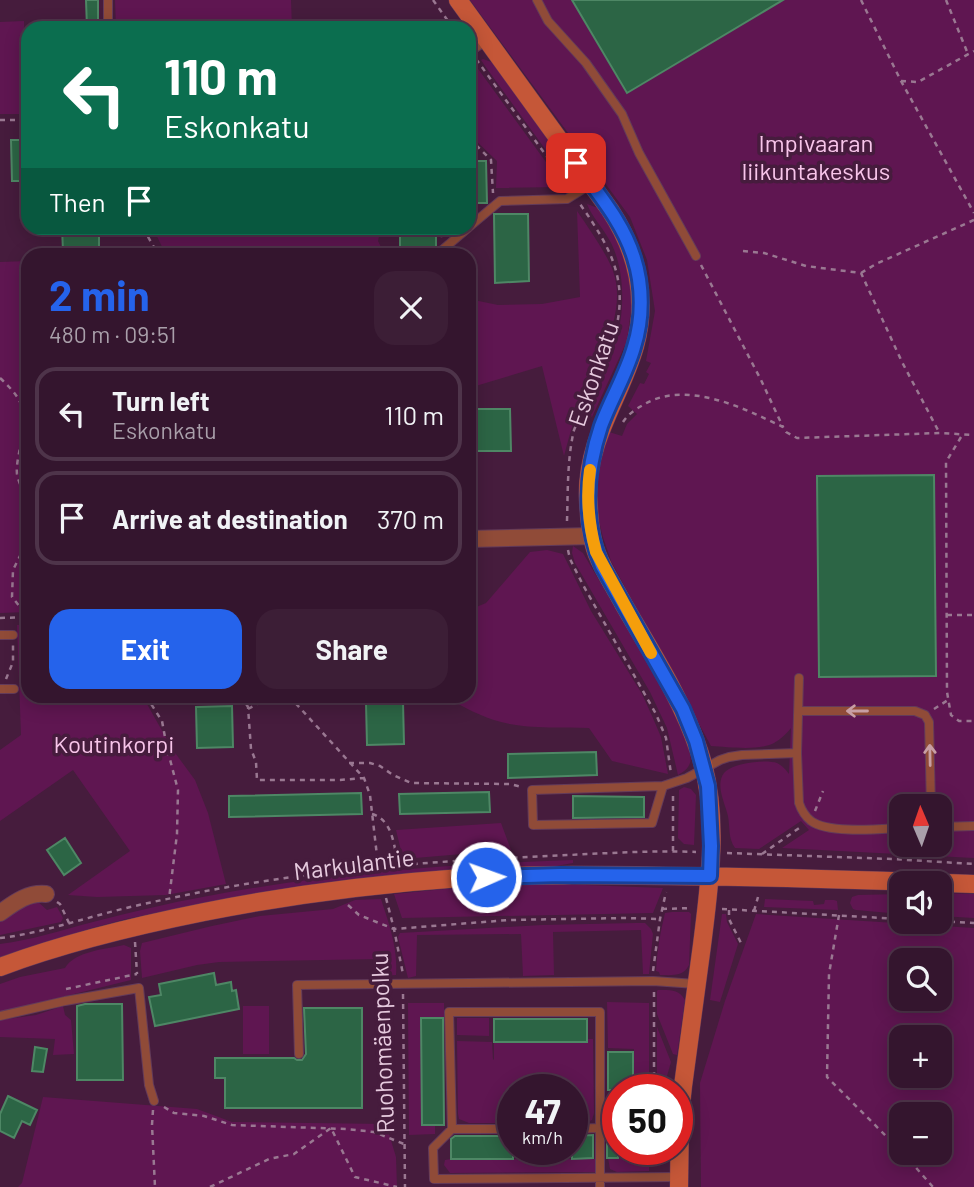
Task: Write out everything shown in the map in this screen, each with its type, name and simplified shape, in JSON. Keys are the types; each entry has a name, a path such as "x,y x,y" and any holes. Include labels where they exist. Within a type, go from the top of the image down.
{"street":[{"name":"Eskonkatu","path":"458,0 473,21"},
{"name":"Eskonkatu","path":"476,25 611,210 628,241 637,270 640,298 634,347 602,425 591,463 588,498 592,536 602,566 683,709 704,768 710,816 710,876 680,1114 679,1182"},
{"path":"476,539 592,536"},
{"name":"Markulantie","path":"0,967 64,945 151,922 260,901 424,881 561,875 710,876 974,884"},
{"path":"0,913 28,895 46,894"}],"lane":[{"path":"108,0 108,21"},
{"path":"537,0 548,21 586,63 622,114 639,153 696,256"},
{"path":"476,47 487,40"},
{"path":"476,221 500,201 567,199 591,184"},
{"path":"444,248 460,235"},
{"path":"0,635 13,635"},
{"path":"799,678 797,753 801,809 810,821 818,824 845,829 889,828"},
{"path":"799,711 915,711 925,715 929,722 931,794"},
{"path":"663,786 652,823 533,825 532,790 663,786 673,784 729,757 797,753"},
{"path":"952,827 974,826"},
{"path":"299,1054 297,985 653,981 696,984"},
{"path":"0,1016 139,988 149,1085 154,1101"},
{"path":"452,1129 449,1012 600,1012 600,1182"},
{"path":"588,1128 599,1128"},
{"path":"497,1129 452,1129 433,1148 434,1179 457,1183 679,1182"}],"path":[{"path":"433,0 448,21"},
{"path":"861,0 901,81 974,213"},
{"path":"946,0 968,54"},
{"path":"901,81 918,82 974,51"},
{"path":"476,59 574,194 607,245 618,278 620,304 615,333 574,430 568,477 567,528"},
{"path":"0,120 21,120"},
{"path":"476,145 491,160 492,192 500,201"},
{"path":"743,251 764,253 806,266 861,272 974,220"},
{"path":"696,256 786,432 797,438 940,433 974,435"},
{"path":"861,272 906,372 940,433"},
{"path":"0,377 21,402"},
{"path":"621,425 625,418 650,401 676,394 713,399 783,427"},
{"path":"962,436 946,462 948,699 951,715 959,721 974,721"},
{"path":"21,438 17,475 21,486"},
{"path":"568,545 570,559 583,586 644,690 661,725 673,784 673,850"},
{"path":"21,554 13,570 12,597 21,608"},
{"path":"947,615 974,615"},
{"path":"0,618 21,617"},
{"path":"7,689 6,676 13,662 13,618"},
{"path":"925,715 948,699"},
{"path":"150,703 162,722 178,790 177,834 169,899"},
{"path":"244,703 248,709 257,780 364,778"},
{"path":"248,709 259,703"},
{"path":"295,703 364,778 370,795 377,856"},
{"path":"349,762 380,766 411,783 510,784 532,790"},
{"path":"762,854 810,821 823,791"},
{"path":"372,814 385,821 391,833 398,865"},
{"path":"738,854 974,864"},
{"path":"46,894 60,905 69,924"},
{"path":"754,911 758,897"},
{"name":"Ruohomäenpolku","path":"386,898 403,973 405,1187"},
{"path":"346,904 359,915 394,929 509,920 660,919"},
{"path":"663,909 690,908"},
{"path":"741,943 729,919 729,909 889,918"},
{"path":"839,915 829,974 827,1077 889,1139"},
{"path":"952,922 974,923"},
{"path":"135,939 139,988"},
{"path":"155,1187 152,1125 154,1101 174,1113 204,1116 232,1125 374,1132 404,1144"},
{"path":"210,1187 270,1159 294,1154 331,1128"},
{"path":"331,1128 355,1177 397,1187"},
{"path":"914,1165 933,1187"}],"green space":[{"path":"115,0 291,0 292,21 116,21"},
{"name":"Impivaaran liikuntakeskus","path":"470,0 974,0 974,858 952,857 952,794 889,794 889,854 782,848 809,830 801,821 759,849 735,848 730,836 721,778 734,767 758,762 777,763 789,774 791,728 779,740 760,747 711,746 611,561 598,517 598,480 609,432 622,436 627,424 637,414 628,406 640,383 644,384 649,374 646,372 651,363 646,361 655,311 647,260 630,217"},
{"path":"21,21 21,114 0,114 0,22"},
{"path":"481,60 494,63 569,167 571,182 485,66"},
{"path":"476,66 563,187 496,188 497,161 476,141"},
{"path":"587,204 598,208 618,237 628,265 632,301 627,341 592,417 585,414 618,333 622,298 621,274 615,251"},
{"path":"577,211 610,264 617,288 613,324 576,416 564,456 542,366 476,386 476,300 498,305 542,304 580,297"},
{"path":"156,235 379,235 378,241 382,248 163,248"},
{"path":"21,261 21,612 0,613 0,262"},
{"path":"573,546 583,553 671,704 691,758 688,767 678,775 667,728 650,692 575,563"},
{"path":"547,550 563,554 591,611 642,694 661,737 668,774 612,761 589,728 511,724 480,715 457,703 476,703 476,607 486,603 530,552"},
{"name":"Koutinkorpi","path":"17,625 21,625 21,703 146,703 173,750 195,780 208,813 226,884 166,895 68,895 130,851 73,770 0,821 0,750 21,735"},
{"path":"684,787 691,789 696,795 694,845 684,844 678,838 679,790"},
{"path":"501,823 511,850 403,859 396,830"},
{"path":"573,860 573,863 556,866 371,877 235,897 126,919 0,959 0,944 164,905 253,888 390,871"},
{"path":"559,884 663,888 653,913 402,918 394,894 464,887"},
{"path":"952,893 974,894 974,918 952,917"},
{"path":"889,894 889,913 853,909 850,903 852,897"},
{"path":"381,899 394,946 396,975 381,976 380,959 219,962 142,978 142,943 260,916 333,909 355,900"},
{"path":"765,899 813,901 814,905 824,904 825,900 834,900 837,901 838,910 764,907"},
{"path":"37,901 47,910 57,907 63,918 61,922 0,935 0,921 25,903"},
{"path":"665,913 691,914 689,965 680,973 660,975 656,971 660,935"},
{"path":"722,914 726,914 738,944 720,1002 710,1000"},
{"path":"756,914 889,923 889,934 952,934 952,927 974,928 974,1187 701,1187 700,1083"},
{"path":"645,923 653,934 649,974 643,974 641,930 553,932 554,975 523,976 521,934 417,935 416,976 408,978 398,937 400,933 542,925"},
{"path":"124,945 131,948 131,980 0,1012 0,984 65,968 83,954"},
{"path":"658,990 677,992 685,1000 677,1055 673,1054 657,1014"},
{"path":"607,1002 649,1003 649,1074 633,1074 634,1049 608,1048"},
{"path":"408,1003 444,1003 444,1018 421,1019 422,1125 435,1125 435,1134 409,1135"},
{"path":"63,1006 65,1015 71,1020 74,1054 53,1055 55,1039 0,1037 0,1020 36,1015"},
{"path":"243,1006 269,1006 269,1054 243,1054"},
{"path":"457,1018 489,1018 489,1036 457,1035"},
{"path":"657,1027 671,1062 668,1074 657,1074"},
{"path":"587,1039 593,1039 592,1120 588,1122 588,1074 497,1074 497,1123 469,1123 459,1119 457,1041 492,1042 493,1060 494,1042 587,1042"},
{"path":"43,1097 197,1109 232,1122 386,1124 396,1157 397,1187 18,1187 22,1183"},
{"path":"497,1159 497,1165 588,1165 588,1159 595,1159 595,1172 450,1173 444,1165 445,1160"},
{"path":"609,1165 649,1165 649,1171 617,1172 610,1169"}],"building":[{"path":"86,0 98,0 98,21 87,21"},
{"path":"572,0 783,0 627,93"},
{"path":"11,140 21,140 21,181 12,181"},
{"path":"476,161 486,161 487,203 476,203"},
{"path":"494,214 528,214 529,281 495,283"},
{"path":"62,235 99,235 99,248 63,248"},
{"path":"400,235 436,235 436,248 400,248"},
{"path":"476,409 510,409 511,451 476,451"},
{"path":"934,475 936,676 819,677 817,476"},
{"path":"366,703 403,703 404,744 367,745"},
{"path":"232,706 233,747 197,748 196,707"},
{"path":"596,752 597,775 508,778 508,754"},
{"path":"489,792 490,812 400,814 399,794"},
{"path":"361,793 362,814 229,817 229,796"},
{"path":"573,796 644,797 644,817 573,818"},
{"path":"65,838 81,863 64,875 47,850"},
{"path":"214,973 216,985 231,982 232,991 236,990 239,1009 155,1026 149,997 161,995 159,984"},
{"path":"122,1004 123,1080 77,1080 77,1006"},
{"path":"304,1008 362,1008 362,1108 225,1108 225,1078 215,1078 215,1058 302,1060 306,1054"},
{"path":"421,1018 443,1018 444,1125 422,1125"},
{"path":"494,1019 587,1019 587,1042 494,1042"},
{"path":"35,1047 47,1049 43,1072 32,1071"},
{"path":"608,1052 633,1052 633,1074 608,1074"},
{"path":"8,1096 37,1110 30,1125 22,1121 14,1138 0,1131 0,1114"},
{"path":"588,1135 593,1135 593,1158 588,1158"},
{"path":"455,1136 497,1136 497,1159 451,1159 451,1139"}],"slow traffic":[{"path":"590,470 588,498 596,552 651,653"}],"route":[{"path":"486,877 710,876 708,786 696,741 683,709 602,566 592,536 588,498 591,463 602,425 634,347 640,313 640,283 634,257 621,226 576,163"}]}
